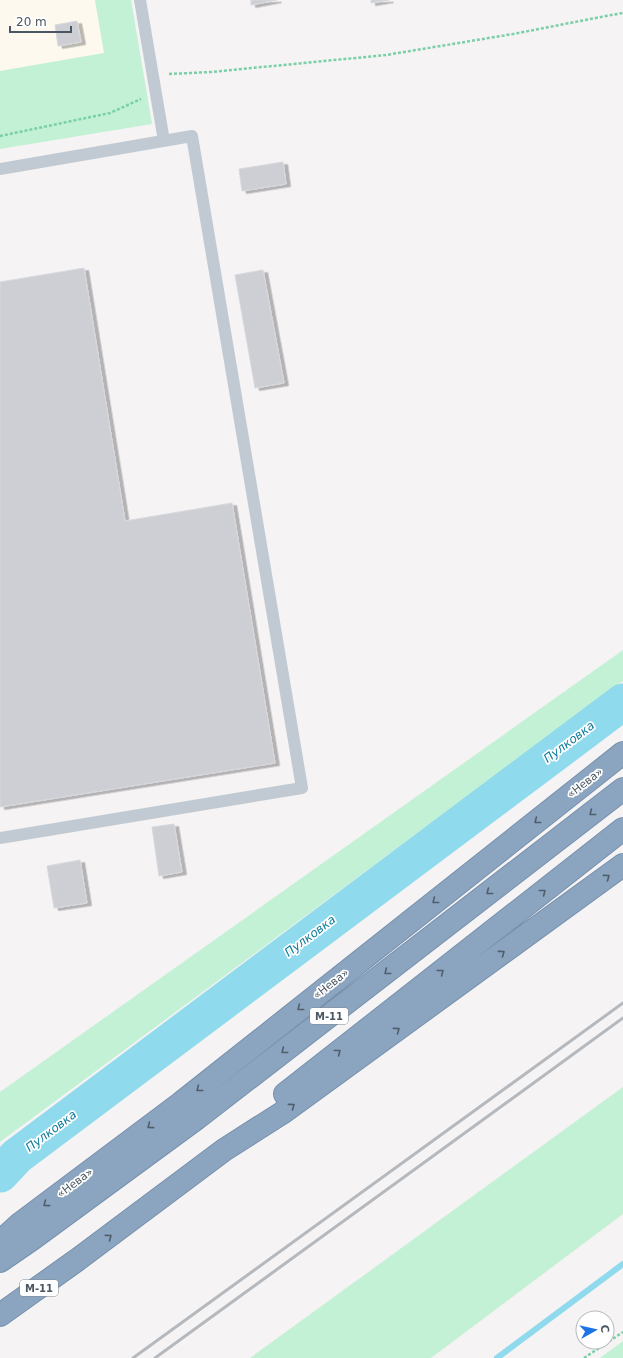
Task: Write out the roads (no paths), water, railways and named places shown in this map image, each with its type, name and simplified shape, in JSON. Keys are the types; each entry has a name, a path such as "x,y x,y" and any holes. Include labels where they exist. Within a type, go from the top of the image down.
{"highway":[{"name":"«Нева»","path":"0,1242 181,1103 623,753"},
{"name":"«Нева»","path":"0,1261 197,1118 623,789"},
{"name":"М-11","path":"224,1150 271,1104 623,829"},
{"name":"М-11","path":"0,1315 77,1260 224,1150 282,1113 623,865"}],"lane":[{"path":"140,0 164,141"},
{"path":"0,169 192,136 302,788 0,838"}],"waterway":[{"name":"Пулковка","path":"0,1174 17,1156 623,702"},
{"path":"497,1358 623,1264"}],"railway":[{"path":"133,1358 623,1003"},
{"path":"155,1358 623,1018"}]}
